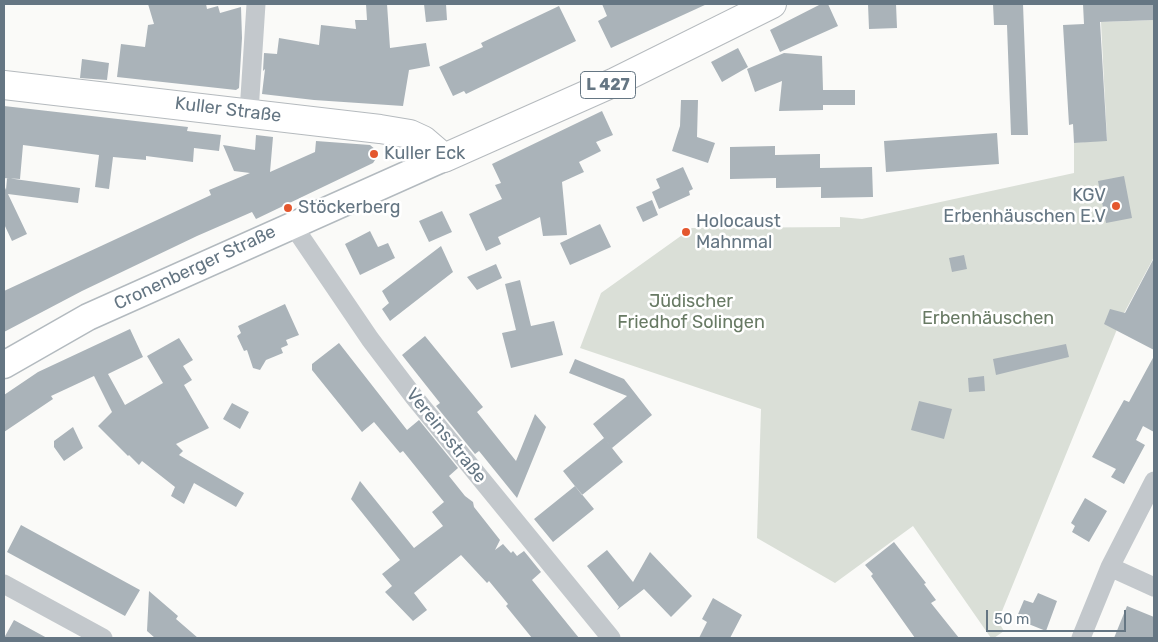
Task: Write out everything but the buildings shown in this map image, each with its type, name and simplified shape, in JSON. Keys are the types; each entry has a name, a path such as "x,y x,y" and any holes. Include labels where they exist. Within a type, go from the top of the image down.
{"main road":[{"name":"Cronenberger Straße","path":"4,365 88,317 292,224 615,82 772,4"},
{"name":"Kuller Straße","path":"4,85 249,112 410,134 423,140 444,158"}],"street":[{"path":"249,112 256,4"},
{"name":"Vereinsstraße","path":"292,224 381,354 519,528 611,638"},
{"path":"1081,638 1110,567 1154,480"},
{"path":"1110,567 1154,587"},
{"path":"4,584 103,638"}],"green space":[{"path":"1153,20 1154,257 1122,317 998,621 1004,631 994,638 991,638 913,526 835,583 757,538 761,409 580,348 601,293 692,228 840,227 840,217 862,219 1074,173 1074,143 1107,140 1101,22"}],"place":[{"name":"Kuller Eck","path":"374,154"},
{"name":"KGV Erbenhäuschen E.V","path":"1116,206"},
{"name":"Stöckerberg","path":"288,208"},
{"name":"Holocaust Mahnmal","path":"686,232"}],"park label":[{"name":"Jüdischer Friedhof Solingen","path":"691,312"},
{"name":"Erbenhäuschen","path":"988,319"}]}
